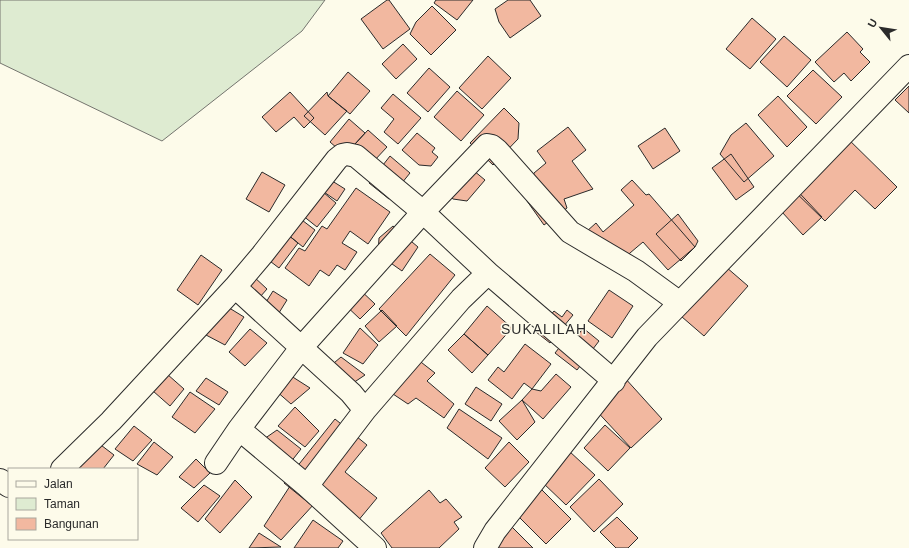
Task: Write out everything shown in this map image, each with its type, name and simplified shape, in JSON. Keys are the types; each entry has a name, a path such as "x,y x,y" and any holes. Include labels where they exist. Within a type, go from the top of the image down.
{"street":[{"path":"485,548 500,525 647,337 909,66"},
{"path":"216,463 301,348 423,212 483,148 490,145 497,150 570,232 636,271 680,302"},
{"path":"63,468 111,421 235,287 342,155 352,154 356,156 423,212 488,273 614,380"},
{"path":"307,486 365,410 461,300 488,273"},
{"path":"235,287 350,393 365,410"},
{"path":"239,430 307,486 375,548"}],"green space":[{"path":"0,0 325,0 302,31 162,141 0,63"}],"building":[{"path":"389,0 410,29 383,49 361,19"},
{"path":"436,0 473,0 457,20 434,3"},
{"path":"508,0 530,0 541,16 510,38 499,22 495,9"},
{"path":"432,6 456,30 431,55 410,34 416,22"},
{"path":"752,18 776,39 750,69 726,49"},
{"path":"847,32 863,49 860,52 870,62 851,81 844,73 834,82 815,62"},
{"path":"784,36 811,60 787,87 760,62"},
{"path":"403,44 417,59 396,79 382,64"},
{"path":"488,56 511,78 482,109 459,88"},
{"path":"429,68 450,87 428,112 407,93"},
{"path":"813,70 842,97 816,124 787,96"},
{"path":"348,72 370,91 350,114 328,96"},
{"path":"909,86 909,113 895,100"},
{"path":"457,91 484,115 461,141 434,117"},
{"path":"290,92 314,118 304,128 294,117 276,132 262,117"},
{"path":"327,92 328,96 347,111 325,135 304,116"},
{"path":"393,94 421,118 398,144 384,132 394,119 381,108"},
{"path":"778,96 807,127 787,147 758,115"},
{"path":"504,108 519,123 518,139 493,165 470,143"},
{"path":"349,119 365,133 345,155 330,142"},
{"path":"746,123 774,156 744,182 720,154 731,135"},
{"path":"568,127 586,150 572,161 593,189 564,199 567,208 544,225 527,201 534,173 546,163 537,151"},
{"path":"665,128 680,151 653,169 638,146"},
{"path":"368,130 387,147 361,175 342,158"},
{"path":"839,130 897,187 875,209 855,190 825,221 787,184"},
{"path":"417,133 435,148 432,152 438,157 431,166 419,165 402,150"},
{"path":"731,154 754,187 736,200 712,168"},
{"path":"390,156 410,173 389,199 369,183"},
{"path":"462,161 485,180 467,201 453,199 439,187"},
{"path":"262,172 285,185 269,212 246,199"},
{"path":"329,179 345,189 337,201 321,190"},
{"path":"632,180 646,195 649,194 695,247 668,270 643,242 617,264 577,240 596,223 603,232 634,205 621,190"},
{"path":"790,183 822,217 803,235 771,200"},
{"path":"317,187 336,203 317,227 297,211"},
{"path":"356,188 390,212 368,244 350,231 342,243 357,252 345,270 337,265 329,276 320,270 309,286 285,268 299,248 305,251 322,226 327,229"},
{"path":"294,214 315,230 303,247 282,230"},
{"path":"678,214 698,241 695,247 681,261 656,234"},
{"path":"393,226 418,247 402,271 378,254 379,238"},
{"path":"282,230 298,243 279,268 262,255"},
{"path":"430,254 455,275 406,336 379,309"},
{"path":"711,254 748,286 704,336 667,304"},
{"path":"201,255 222,270 198,305 177,290"},
{"path":"253,276 267,289 253,305 239,292"},
{"path":"357,287 375,304 360,319 342,302"},
{"path":"609,290 633,306 612,338 588,321"},
{"path":"273,291 287,300 277,316 263,307"},
{"path":"226,306 244,317 225,345 206,335"},
{"path":"487,306 512,328 488,355 464,334"},
{"path":"382,310 397,326 379,342 365,326"},
{"path":"567,310 573,315 550,343 536,332 554,311 562,317"},
{"path":"360,328 378,345 363,364 343,353"},
{"path":"583,328 599,341 577,370 555,353 570,334 576,338"},
{"path":"250,329 267,343 245,366 229,352"},
{"path":"464,334 488,355 472,373 448,350"},
{"path":"525,344 551,364 532,389 524,383 512,399 488,380 498,367 504,372"},
{"path":"341,357 365,375 350,385 328,368"},
{"path":"417,359 435,373 427,381 454,404 444,418 416,398 408,404 393,394"},
{"path":"167,374 184,389 170,406 153,391"},
{"path":"288,374 310,388 291,404 275,390"},
{"path":"556,374 571,387 543,419 522,400 532,389 541,391"},
{"path":"624,377 662,419 631,448 592,406"},
{"path":"206,378 228,392 219,405 196,391"},
{"path":"476,387 502,404 491,421 465,404"},
{"path":"190,392 215,409 195,433 172,417"},
{"path":"522,400 535,422 517,440 499,421"},
{"path":"295,407 319,431 305,447 278,426"},
{"path":"459,409 502,438 488,459 447,428"},
{"path":"335,419 367,445 345,472 377,498 347,534 284,483"},
{"path":"605,425 630,448 608,471 584,448"},
{"path":"134,426 152,440 133,461 115,449"},
{"path":"277,430 301,449 290,463 264,439"},
{"path":"93,439 114,455 104,468 76,468"},
{"path":"154,442 173,457 157,475 137,464"},
{"path":"509,442 529,462 505,487 485,468"},
{"path":"569,451 595,475 566,505 541,481"},
{"path":"196,459 210,473 194,488 179,477"},
{"path":"599,479 623,504 594,532 570,507"},
{"path":"235,480 252,497 220,533 205,519"},
{"path":"292,483 315,503 281,540 264,526"},
{"path":"204,485 220,496 198,522 181,508"},
{"path":"539,487 571,519 546,544 514,512"},
{"path":"429,490 440,503 446,499 462,517 454,522 459,529 439,548 392,548 381,533"},
{"path":"617,517 638,538 628,548 616,548 600,532"},
{"path":"313,520 343,541 338,548 294,548"},
{"path":"511,526 533,548 489,548"},
{"path":"259,533 281,547 249,548"}],"district":[{"name":"SUKALILAH","path":"544,329"}]}
